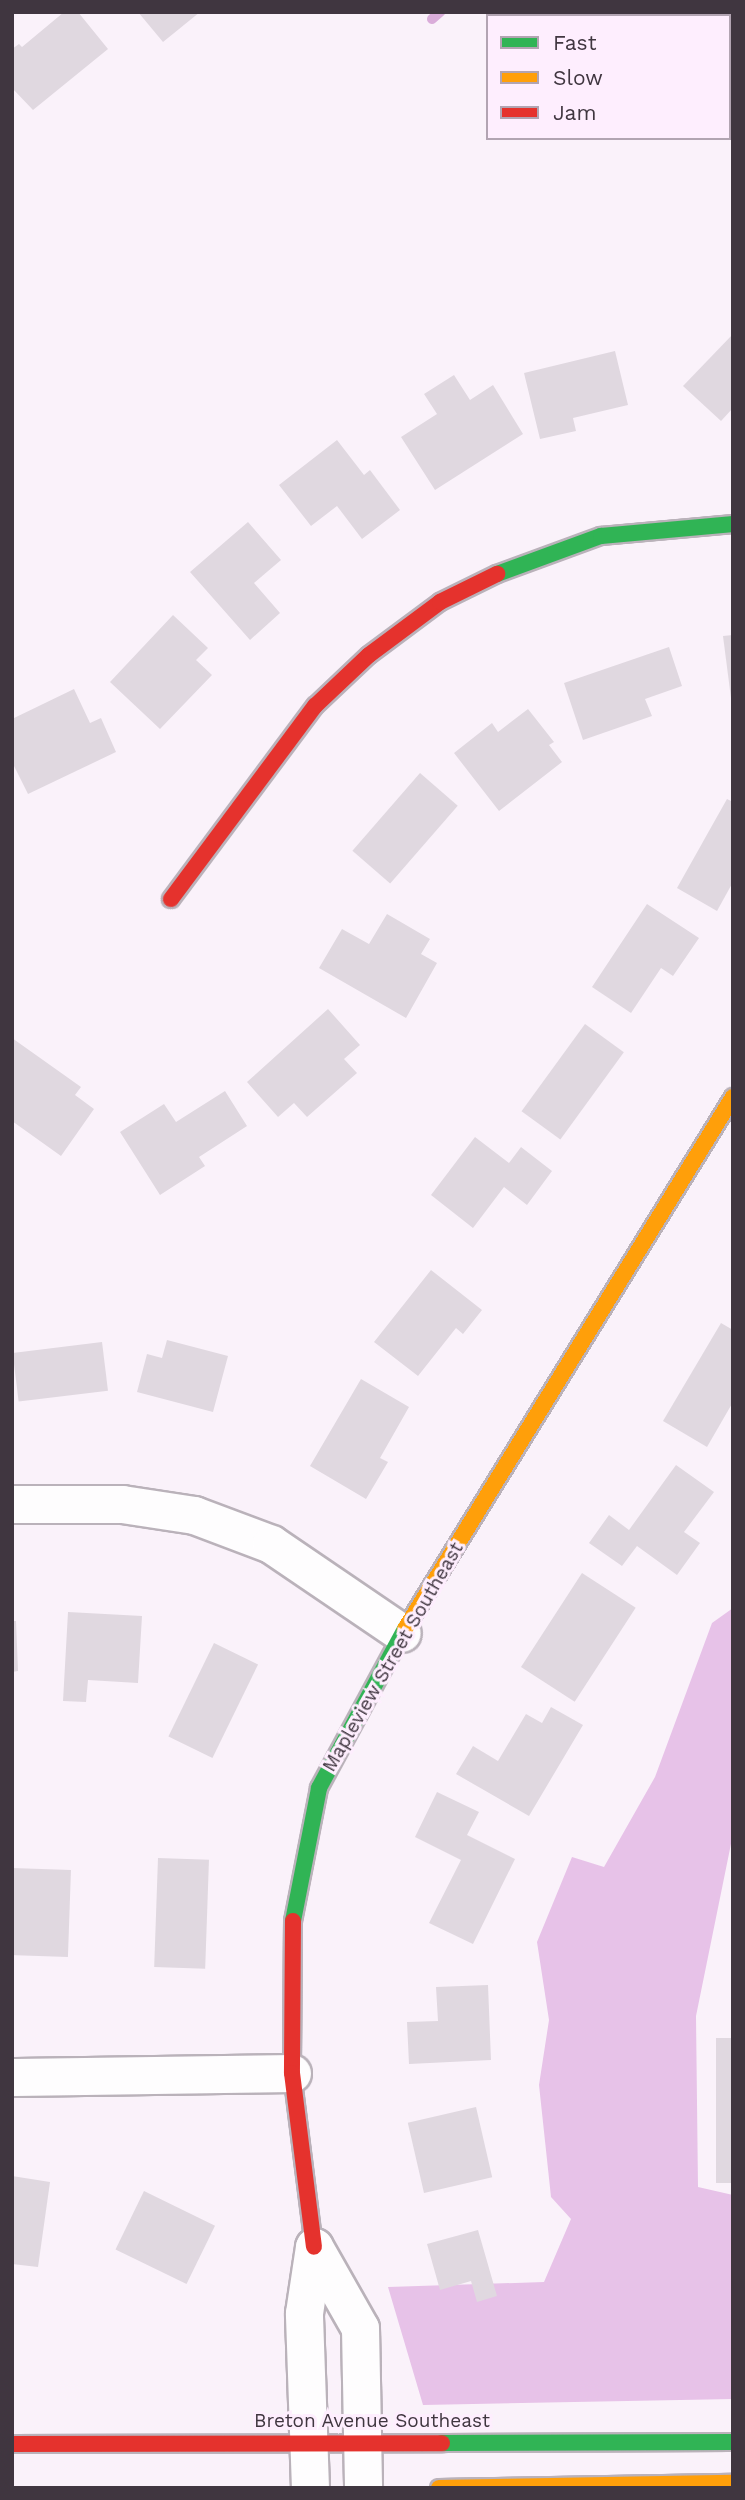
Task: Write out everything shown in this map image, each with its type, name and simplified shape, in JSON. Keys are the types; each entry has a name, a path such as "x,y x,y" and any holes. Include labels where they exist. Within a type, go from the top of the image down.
{"street":[{"path":"171,899 315,706 369,654 440,602 520,564 601,536 733,524"},
{"name":"Mapleview Street Southeast","path":"310,2488 304,2313 314,2247 292,2073 293,1905 319,1788 402,1633 733,1097"},
{"path":"12,1504 122,1504 194,1515 271,1544 402,1633"},
{"path":"12,2077 292,2073"},
{"name":"Mapleview Street Southeast","path":"314,2247 360,2328 363,2488"},
{"name":"Breton Avenue Southeast","path":"12,2444 733,2442"},
{"path":"439,2488 733,2483"}],"shaded area":[{"path":"733,1608 733,1834 696,2016 698,2187 733,2195 733,2399 423,2405 388,2287 544,2282 571,2219 551,2197 539,2085 549,2020 537,1942 572,1857 604,1867 655,1777 712,1623"}],"building":[{"path":"64,12 78,12 108,49 33,110 12,88 12,49 19,44 22,47"},
{"path":"138,12 200,12 163,42"},
{"path":"733,334 733,408 721,421 683,386"},
{"path":"615,351 628,405 573,418 576,431 540,439 524,373"},
{"path":"454,375 470,400 493,385 523,434 435,490 401,437 437,414 424,394"},
{"path":"337,440 364,475 370,470 400,510 362,539 337,506 311,526 279,485"},
{"path":"248,522 281,560 254,583 280,613 250,640 190,572"},
{"path":"173,615 208,648 196,660 212,675 160,729 110,682"},
{"path":"733,635 733,697 731,698 723,636"},
{"path":"669,647 682,686 645,699 652,716 583,740 564,683"},
{"path":"74,689 90,723 101,718 116,752 28,794 12,762 12,719"},
{"path":"528,709 554,742 549,745 562,762 499,811 454,753 492,723 498,732"},
{"path":"420,773 458,806 390,884 352,851"},
{"path":"727,799 733,802 733,882 717,911 677,888"},
{"path":"647,904 699,938 673,976 661,968 631,1013 592,987"},
{"path":"387,914 430,939 421,954 437,963 406,1018 319,968 342,929 369,944"},
{"path":"328,1009 360,1045 344,1059 357,1073 307,1117 294,1103 278,1117 247,1082"},
{"path":"585,1024 624,1052 560,1140 522,1111"},
{"path":"12,1038 81,1087 75,1095 94,1109 61,1156 12,1121"},
{"path":"225,1091 247,1126 199,1157 205,1166 160,1195 120,1132 164,1104 176,1122"},
{"path":"475,1137 509,1163 521,1147 552,1171 527,1205 504,1187 473,1228 431,1195"},
{"path":"431,1270 482,1310 463,1334 456,1328 418,1376 374,1342"},
{"path":"721,1323 733,1330 733,1402 707,1447 663,1421"},
{"path":"167,1340 228,1356 213,1412 137,1392 147,1354 162,1358"},
{"path":"102,1342 108,1391 19,1402 13,1353"},
{"path":"361,1379 409,1407 380,1458 388,1462 366,1499 310,1466"},
{"path":"676,1465 714,1492 684,1532 700,1543 677,1575 637,1546 622,1566 589,1543 609,1515 629,1530"},
{"path":"582,1573 636,1608 575,1702 521,1667"},
{"path":"68,1612 142,1616 138,1683 88,1680 86,1702 63,1701"},
{"path":"12,1621 16,1621 18,1671 12,1672"},
{"path":"214,1643 258,1664 212,1758 168,1736"},
{"path":"551,1707 583,1725 529,1816 456,1774 473,1746 498,1761 526,1714 542,1723"},
{"path":"437,1792 479,1812 467,1835 515,1859 473,1944 429,1923 461,1860 415,1837"},
{"path":"158,1858 209,1860 205,1969 154,1967"},
{"path":"12,1868 71,1870 68,1957 12,1955"},
{"path":"488,1985 491,2060 409,2064 407,2022 438,2021 436,1987"},
{"path":"716,2038 733,2038 733,2183 716,2183"},
{"path":"476,2107 492,2177 424,2193 408,2123"},
{"path":"12,2176 50,2182 38,2267 12,2264"},
{"path":"144,2191 215,2226 187,2284 116,2249"},
{"path":"478,2230 497,2296 477,2302 471,2281 440,2290 427,2244"}],"waterway":[{"path":"432,19 440,12"}],"traffic: fast":[{"path":"497,574 601,536 733,524"},
{"path":"293,1921 319,1788 405,1629"},
{"path":"442,2443 733,2442"}],"traffic: slow":[{"path":"405,1629 733,1097"},
{"path":"439,2488 733,2483"}],"traffic: jam":[{"path":"171,899 315,706 369,655 440,602 497,574"},
{"path":"293,1921 292,2073 314,2247"},
{"path":"12,2444 442,2443"}]}
